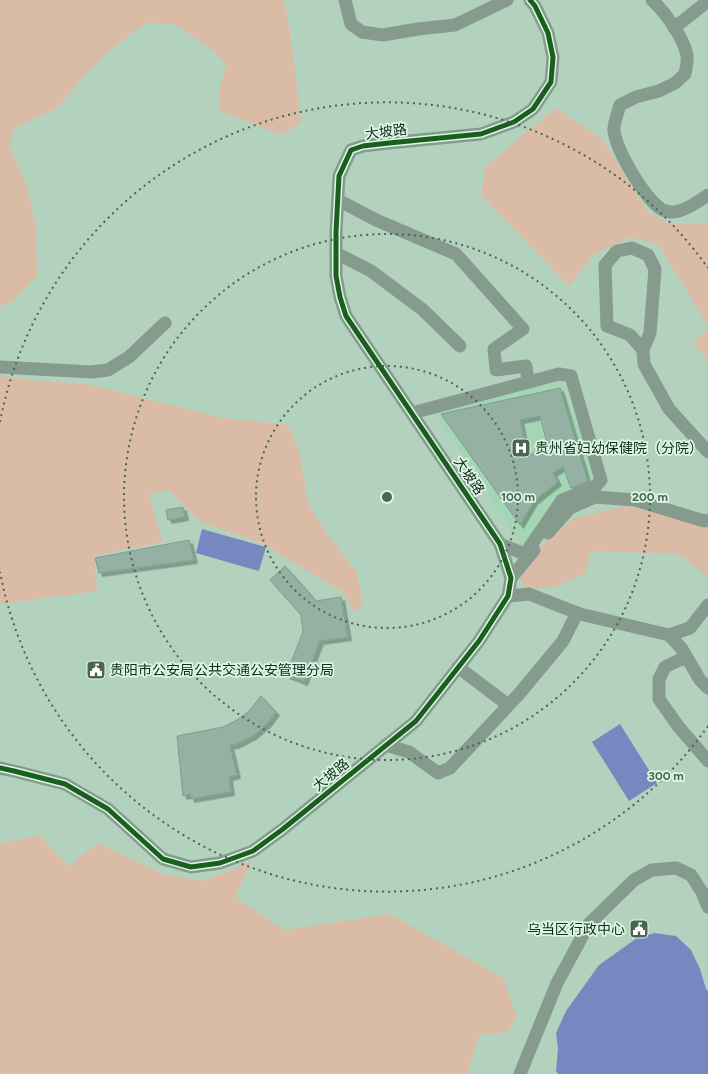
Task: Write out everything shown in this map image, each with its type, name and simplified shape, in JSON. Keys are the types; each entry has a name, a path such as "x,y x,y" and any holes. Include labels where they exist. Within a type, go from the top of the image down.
{"street":[{"path":"345,0 351,24 362,32 383,35 455,25 507,0"},
{"name":"大坡路","path":"0,768 66,784 108,809 163,859 191,867 220,863 253,851 283,829 416,721 479,641 508,596 511,578 500,544 346,316 340,297 336,276 339,176 351,150 363,146 481,134 514,122 533,109 551,82 553,57 548,33 535,6 530,0"},
{"path":"652,0 663,10 681,38 687,56 685,74 675,83 659,92 636,97 620,105 614,130 619,148 635,179 653,202 662,210 671,212 687,208 708,194"},
{"path":"674,28 708,1"},
{"path":"338,200 376,220 456,254 523,329 494,349 496,370 526,366 528,382"},
{"path":"643,350 630,335 607,326 605,265 617,251 632,248 648,255 655,269 650,332 643,350 644,364 669,409 708,452"},
{"path":"336,253 371,270 423,310 460,346"},
{"path":"0,367 91,372 108,370 129,357 165,323"},
{"path":"412,413 559,374 571,376 601,480 595,487 562,500 525,554 500,544"},
{"path":"511,578 570,508 595,498 635,500 704,521 708,520"},
{"path":"508,596 529,594 577,613 670,635 690,628 708,605"},
{"path":"386,745 409,752 438,773 450,768 519,694 563,641 577,613"},
{"path":"670,635 682,649 700,680 708,688"},
{"path":"687,658 665,667 659,679 659,699 678,726 708,761"},
{"path":"458,667 508,705"},
{"path":"520,1074 557,983 589,924 634,880 652,870 676,868 691,875 705,891 708,907"}],"shaded area":[{"path":"0,0 283,0 286,7 293,53 301,122 283,135 219,111 219,93 226,65 214,51 176,25 147,22 110,50 80,80 59,107 14,129 9,145 27,186 36,228 37,275 13,302 0,306"},
{"path":"556,108 602,139 648,212 672,224 708,224 708,326 658,244 629,237 592,256 569,286 481,195 485,167"},
{"path":"708,328 708,360 693,344"},
{"path":"0,375 38,381 87,384 219,417 288,425 300,454 308,504 326,532 357,573 363,606 354,612 343,592 259,542 200,522 169,490 149,494 163,542 94,556 97,591 0,604"},
{"name":"贵州省妇幼保健院（分院）","path":"561,379 598,483 555,498 523,547 434,413"},
{"path":"626,506 708,522 708,577 679,554 591,551 586,573 554,587 526,589 520,580 531,556 574,518"},
{"path":"40,835 69,867 97,843 163,874 204,881 252,861 235,897 284,930 390,914 503,978 517,1016 507,1032 479,1035 467,1074 0,1074 0,843"}],"water":[{"path":"202,529 266,547 259,571 196,553"},
{"path":"620,724 657,783 629,801 592,742"},
{"path":"655,933 676,936 691,950 700,969 708,991 708,1074 558,1074 556,1071 558,1048 556,1033 566,1011 599,965 637,938"}],"building":[{"name":"贵州省妇幼保健院（分院）","path":"560,388 588,482 571,488 563,467 553,473 558,482 534,501 520,525 441,414","holes":["540,416 547,443 528,457 520,420"]},
{"path":"183,507 185,517 168,520 166,510"},
{"path":"189,540 194,560 99,573 95,558"},
{"path":"285,566 316,601 341,597 348,637 320,641 304,682 286,675 303,632 301,615 270,580"},
{"path":"261,696 276,712 268,723 253,736 235,745 230,745 237,775 229,777 231,792 191,799 190,794 183,796 177,736 223,727 237,720 248,712"}],"cycle path":[{"path":"0,768 65,784 108,809 163,859 191,867 220,863 253,851 283,829 416,721 479,641 508,596 511,578 500,544 346,316 340,297 336,276 336,232 339,176 351,150 363,146 481,134 514,122 533,109 551,82 553,57 548,33 535,6 530,0"}],"place":[{"name":"贵州省妇幼保健院（分院）","path":"521,448"},
{"name":"贵阳市公安局公共交通公安管理分局","path":"96,670"},
{"name":"乌当区行政中心","path":"639,929"}]}
